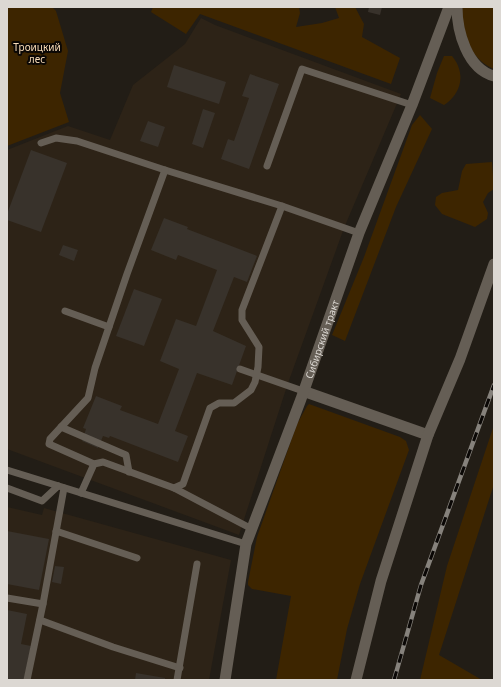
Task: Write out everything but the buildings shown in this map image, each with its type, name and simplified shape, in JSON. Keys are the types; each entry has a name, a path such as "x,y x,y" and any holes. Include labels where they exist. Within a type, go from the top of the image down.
{"street":[{"name":"Сибирский тракт","path":"225,680 246,544 304,391 359,233 412,106 449,7"},
{"path":"457,7 457,18 462,43 474,62 494,76"},
{"path":"356,680 381,580 428,435 460,359 494,264"},
{"path":"304,391 428,435"}],"lane":[{"path":"267,166 302,69 412,106"},
{"path":"41,143 56,138 77,140 165,170 282,206 359,233"},
{"path":"165,170 109,328 88,398 50,439 49,444 94,464 103,462 174,488 252,529"},
{"path":"174,488 183,484 210,408 219,403 234,403 250,390 256,375 259,347 242,320 242,310 282,206"},
{"path":"65,311 109,328"},
{"path":"240,369 304,391"},
{"path":"61,427 126,455 129,472"},
{"path":"81,494 94,464"},
{"path":"7,470 246,544"},
{"path":"7,488 42,500 61,487"},
{"path":"27,680 40,620 56,531 61,487"},
{"path":"56,531 137,558"},
{"path":"177,680 197,564"},
{"path":"7,598 43,604"},
{"path":"40,620 113,647 180,668"}],"shaded area":[{"path":"201,18 215,25 401,94 344,228 287,386 239,535 7,449 7,150 68,126 110,140 133,85 185,44"},
{"path":"7,507 42,515 44,508 231,560 209,680 7,680"}],"green space":[{"name":"Троицкий лес","path":"7,7 52,7 56,11 68,51 60,93 69,122 7,146"},
{"path":"153,7 299,7 300,13 296,27 322,23 339,18 335,7 355,7 364,24 362,37 400,58 391,84 200,14 186,34 151,12"},
{"path":"463,7 494,7 494,69 477,57 470,47 462,20"},
{"path":"444,56 452,56 456,62 459,69 460,82 455,95 444,105 430,98 437,73"},
{"path":"420,115 432,129 396,207 345,341 332,335 364,257 412,125"},
{"path":"492,162 494,189 488,193 483,202 488,213 487,219 475,227 442,214 435,205 436,197 442,193 458,190 462,171 466,164"},
{"path":"309,404 400,437 406,441 409,450 360,584 347,629 337,680 276,680 291,596 252,589 248,585 248,582 257,537 297,424"},
{"path":"494,425 494,484 439,655 482,680 420,680 447,566"}],"railway":[{"path":"394,680 421,585 494,385"}]}
